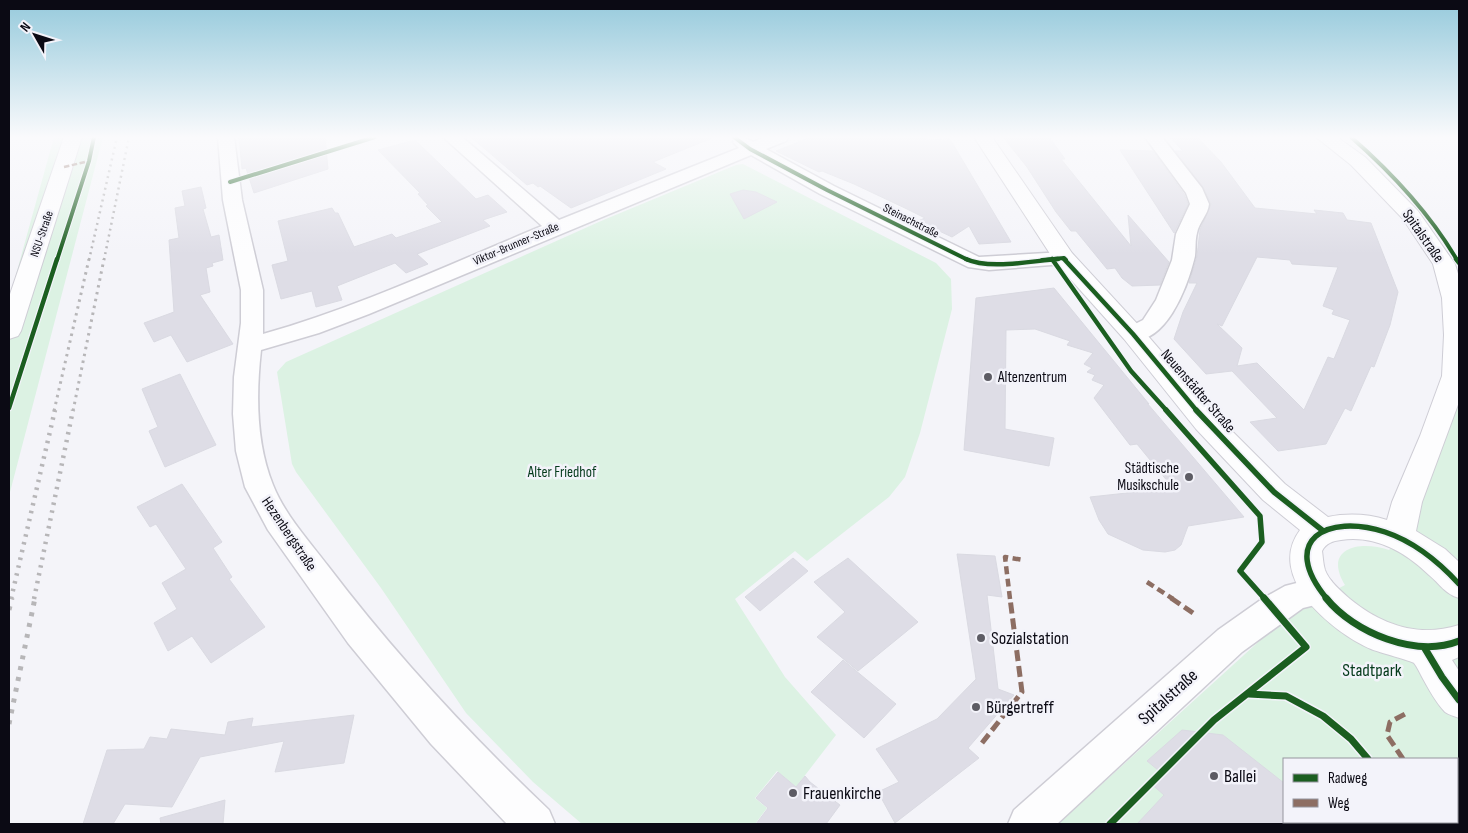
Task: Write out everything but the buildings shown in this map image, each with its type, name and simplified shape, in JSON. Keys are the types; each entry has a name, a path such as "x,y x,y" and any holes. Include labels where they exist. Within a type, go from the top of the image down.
{"main road":[{"name":"NSU-Straße","path":"9,331 60,176"},
{"name":"Neuenstädter Straße","path":"1009,176 1064,258 1133,334 1213,429 1274,492 1322,530"},
{"name":"Spitalstraße","path":"1373,176 1412,215 1444,264 1454,298 1456,335 1455,376 1408,502 1399,538"},
{"path":"1459,584 1448,571 1428,554 1399,538 1362,527 1341,526 1322,530 1313,537 1306,549 1306,563 1320,591 1339,611 1370,631 1397,642 1424,647 1444,647 1459,641"},
{"path":"1424,647 1442,677 1459,700"}],"street":[{"name":"Hezenbergstraße","path":"230,176 235,218 252,290 253,313 246,377 245,429 262,496 333,598 413,697 494,786 534,824"},
{"path":"495,176 556,228"},
{"name":"Viktor-Brunner-Straße","path":"250,346 311,328 361,310 556,228 670,176"},
{"name":"Steinachstraße","path":"801,176 975,263 990,264 1064,258"},
{"path":"1133,334 1148,328 1158,318 1177,278 1184,253 1186,234 1200,207 1200,201 1195,192 1182,176"},
{"name":"Spitalstraße","path":"1028,824 1230,641 1274,609 1296,596 1320,591"}],"green space":[{"path":"43,176 93,176 9,496 9,300"},
{"name":"Alter Friedhof","path":"710,176 766,176 936,263 951,279 952,309 920,433 905,477 889,497 807,561 795,551 735,599 785,677 836,735 796,787 777,771 755,798 767,808 755,824 582,824 533,782 466,713 381,588 292,464 277,372 286,362 601,221"},
{"name":"Stadtpark","path":"1459,403 1459,824 1058,824 1287,616 1345,585 1339,572 1338,562 1341,555 1357,547 1378,547 1389,550 1409,529"}],"railway":[{"path":"89,260 108,176"},
{"path":"104,260 121,176"},
{"path":"54,411 89,259"},
{"path":"73,411 104,259"},
{"path":"11,599 55,410"},
{"path":"34,599 73,410"},
{"path":"9,610 12,598"},
{"path":"9,724 35,598"}],"marked path":[{"path":"982,743 1022,692 1005,557 1023,560"},
{"path":"1147,582 1193,613"},
{"path":"1402,758 1387,735 1390,722 1407,713"}],"cycle path":[{"path":"9,408 84,176"},
{"path":"230,182 250,176"},
{"path":"800,176 975,263 989,264 1064,258 1133,334 1206,422 1274,492 1322,530"},
{"path":"1393,176 1437,228 1459,263"},
{"path":"1052,259 1131,371 1260,516 1262,542 1240,571 1306,647 1214,720 1110,824"},
{"path":"1459,584 1433,559 1402,538 1366,527 1348,526 1326,530 1312,539 1306,551 1307,568 1315,585 1328,601 1345,616 1364,628 1402,644 1419,647 1439,647 1459,641"},
{"path":"1424,647 1442,677 1459,700"},
{"path":"1249,694 1286,696 1323,716 1351,739 1367,758"}],"place":[{"name":"Altenzentrum","path":"988,377"},
{"name":"Städtische Musikschule","path":"1189,477"},
{"name":"Sozialstation","path":"981,638"},
{"name":"Bürgertreff","path":"976,707"},
{"name":"Ballei","path":"1214,776"},
{"name":"Frauenkirche","path":"793,793"}]}
